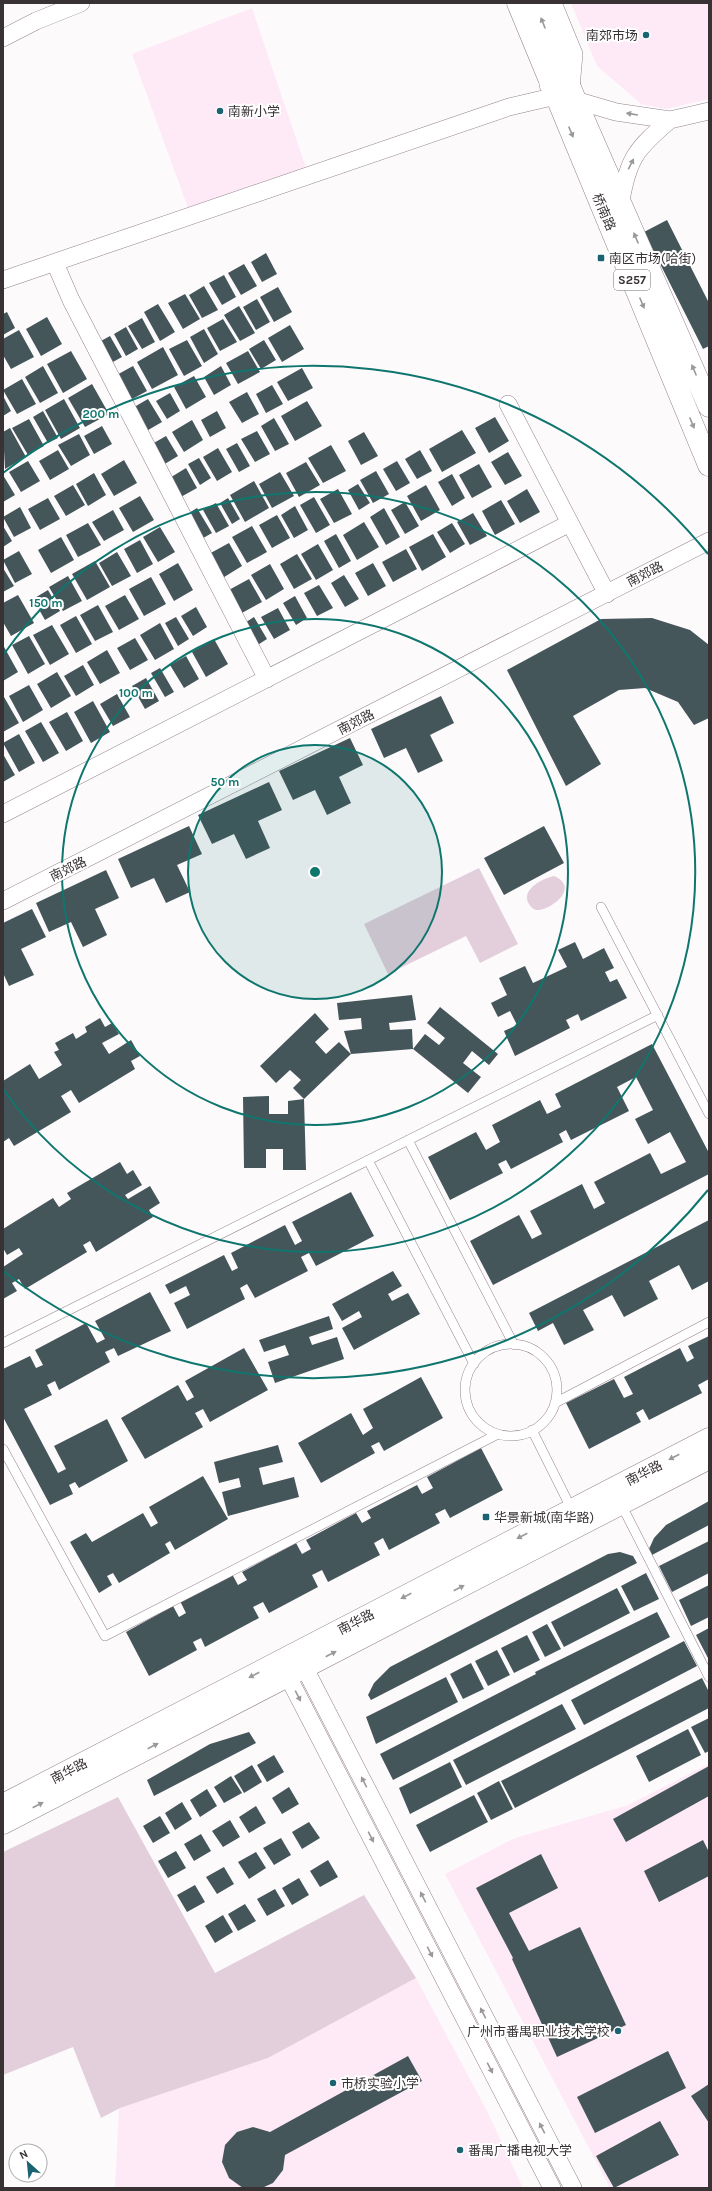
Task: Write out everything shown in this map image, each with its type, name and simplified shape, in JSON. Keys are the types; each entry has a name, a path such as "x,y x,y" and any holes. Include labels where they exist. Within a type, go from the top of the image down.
{"street":[{"path":"3,38 36,21 81,3"},
{"path":"508,3 532,61 567,95 616,112 670,120 709,111"},
{"name":"S257","path":"518,3 544,45"},
{"name":"S257","path":"535,3 544,45"},
{"path":"553,3 574,54 567,95"},
{"name":"桥南路","path":"544,45 567,95 621,201 709,405"},
{"path":"3,280 509,107 567,95"},
{"name":"桥南路","path":"567,95 709,465"},
{"path":"621,201 625,175 631,161 644,145 670,120"},
{"path":"55,263 75,307 267,679"},
{"path":"508,404 606,594"},
{"path":"3,814 570,523"},
{"name":"南郊路","path":"3,901 709,541"},
{"name":"南华路","path":"3,1823 572,1510 709,1439"},
{"name":"南华路","path":"3,1805 621,1504 709,1458"},
{"path":"292,1664 552,2188"},
{"path":"292,1664 573,2188"}],"lane":[{"path":"601,907 709,1114"},
{"path":"3,1343 658,1016"},
{"path":"408,1140 514,1344"},
{"path":"368,1160 474,1364"},
{"path":"555,1403 709,1322"},
{"path":"514,1344 528,1347 538,1353 551,1366 558,1384 555,1403 542,1423 521,1435 498,1434 479,1424 472,1414 468,1404 467,1380 474,1364 485,1353 495,1348 514,1344"},
{"path":"532,1430 572,1510"},
{"path":"3,1449 105,1636 498,1434"},
{"path":"621,1504 709,1678"}],"shaded area":[{"name":"南郊市场","path":"571,3 709,3 709,99 666,109 641,104 597,66"},
{"name":"南新小学","path":"252,8 306,168 188,208 132,54"},
{"path":"479,868 518,944 480,963 466,936 388,974 364,924"},
{"path":"554,876 562,881 565,887 564,893 548,907 541,910 534,909 529,905 527,899 530,890 544,879"},
{"name":"广州市番禺职业技术学校","path":"709,1764 709,2188 610,2188 445,1874 515,1838 628,1805"},
{"path":"118,1797 215,1973 364,1895 416,1978 268,2058 120,2108 101,2118 73,2047 3,2075 3,1852"},
{"name":"市桥实验小学","path":"416,1978 487,2111 523,2188 115,2188 119,2108 268,2058"}],"building":[{"path":"667,220 709,303 709,346 703,349 644,232"},
{"path":"266,253 277,274 262,282 251,262"},
{"path":"244,264 257,286 241,295 228,273"},
{"path":"224,275 236,297 222,305 209,283"},
{"path":"204,286 218,310 202,318 189,295"},
{"path":"278,287 292,312 274,322 260,297"},
{"path":"185,294 200,319 183,329 168,303"},
{"path":"257,299 270,322 256,330 243,307"},
{"path":"158,304 175,332 160,341 144,312"},
{"path":"239,306 255,333 240,341 224,315"},
{"path":"7,312 15,328 3,335 3,314"},
{"path":"47,317 62,344 41,356 26,329"},
{"path":"142,318 155,342 142,349 128,326"},
{"path":"223,319 237,342 220,351 207,328"},
{"path":"290,325 304,349 282,362 268,338"},
{"path":"126,327 138,349 126,356 114,334"},
{"path":"204,329 218,354 204,363 190,337"},
{"path":"19,330 34,357 11,369 3,355 3,339"},
{"path":"110,336 122,357 111,363 99,342"},
{"path":"187,340 202,366 184,376 169,349"},
{"path":"264,340 276,360 261,369 249,349"},
{"path":"163,347 178,375 152,389 137,362"},
{"path":"71,351 87,379 63,393 47,364"},
{"path":"248,351 260,372 238,384 226,363"},
{"path":"43,366 58,393 40,403 25,377"},
{"path":"133,366 147,391 127,402 113,377"},
{"path":"221,366 231,385 214,395 204,377"},
{"path":"302,368 313,388 288,401 277,382"},
{"path":"194,376 206,397 186,409 174,387"},
{"path":"22,379 36,404 17,414 3,390"},
{"path":"92,384 109,414 85,427 68,398"},
{"path":"272,385 283,404 266,413 256,394"},
{"path":"247,392 259,414 242,423 229,402"},
{"path":"170,393 180,411 167,419 156,401"},
{"path":"3,396 11,411 3,416"},
{"path":"64,399 80,428 61,439 45,410"},
{"path":"148,399 162,422 143,433 129,410"},
{"path":"307,401 322,426 295,441 281,416"},
{"path":"43,411 58,438 48,443 33,417"},
{"path":"217,411 226,428 210,437 201,420"},
{"path":"495,417 509,441 489,453 475,428"},
{"path":"274,418 289,444 275,451 261,426"},
{"path":"29,419 44,446 28,455 12,428"},
{"path":"192,420 203,440 184,452 172,432"},
{"path":"102,426 112,444 94,454 84,436"},
{"path":"10,428 26,457 5,469 3,432"},
{"path":"462,430 476,453 442,472 429,449"},
{"path":"257,431 270,454 255,462 241,439"},
{"path":"364,432 378,456 361,465 348,441"},
{"path":"79,434 90,455 71,466 58,445"},
{"path":"166,436 178,456 163,465 152,444"},
{"path":"237,443 250,466 239,472 226,449"},
{"path":"331,445 346,471 323,483 308,458"},
{"path":"218,448 232,472 217,481 203,457"},
{"path":"58,450 69,469 50,480 39,461"},
{"path":"420,450 432,471 417,479 405,459"},
{"path":"508,452 522,476 505,485 491,462"},
{"path":"199,458 211,478 200,485 188,464"},
{"path":"124,460 137,483 114,496 101,474"},
{"path":"28,461 40,481 21,492 9,472"},
{"path":"397,461 410,483 396,491 383,469"},
{"path":"306,462 320,485 299,497 286,473"},
{"path":"479,464 492,487 472,498 459,475"},
{"path":"186,468 197,488 179,498 168,479"},
{"path":"376,471 389,494 373,503 360,480"},
{"path":"280,472 294,496 272,508 259,484"},
{"path":"94,473 106,495 88,506 76,484"},
{"path":"452,474 465,498 452,506 438,482"},
{"path":"3,475 15,495 3,502"},
{"path":"254,481 269,508 245,522 230,495"},
{"path":"358,484 370,503 359,510 348,490"},
{"path":"73,485 85,505 66,516 54,496"},
{"path":"426,485 440,510 421,521 407,496"},
{"path":"338,489 352,514 334,523 320,499"},
{"path":"527,489 540,512 520,523 507,501"},
{"path":"140,496 154,520 133,532 119,508"},
{"path":"314,497 330,525 316,533 300,505"},
{"path":"48,498 60,519 40,530 28,509"},
{"path":"228,498 240,519 232,524 220,503"},
{"path":"501,500 515,524 495,535 482,511"},
{"path":"405,502 419,526 405,534 391,510"},
{"path":"216,503 229,526 216,533 203,510"},
{"path":"295,506 308,530 294,538 281,515"},
{"path":"20,507 31,528 14,537 3,517"},
{"path":"197,508 212,533 198,541 184,516"},
{"path":"384,508 400,537 386,545 370,517"},
{"path":"113,510 124,530 104,541 92,522"},
{"path":"473,513 487,536 470,545 457,522"},
{"path":"277,515 290,538 272,548 259,525"},
{"path":"364,522 379,547 357,560 343,535"},
{"path":"88,523 101,545 78,557 66,535"},
{"path":"452,523 465,544 450,553 437,532"},
{"path":"3,526 12,541 3,547"},
{"path":"252,526 267,552 247,563 232,537"},
{"path":"160,527 175,552 158,562 143,537"},
{"path":"336,534 351,561 339,568 324,541"},
{"path":"433,534 446,557 422,571 409,547"},
{"path":"61,537 74,560 51,573 38,550"},
{"path":"140,540 153,564 137,573 124,549"},
{"path":"229,543 242,566 221,579 207,555"},
{"path":"318,544 333,570 316,580 301,554"},
{"path":"406,549 417,569 393,582 382,562"},
{"path":"19,551 32,574 15,583 3,560"},
{"path":"117,552 131,576 112,586 99,563"},
{"path":"297,554 312,579 294,589 280,564"},
{"path":"95,561 110,587 87,600 72,574"},
{"path":"178,563 193,590 174,601 159,574"},
{"path":"373,563 386,586 368,596 355,573"},
{"path":"270,564 284,589 266,600 251,575"},
{"path":"3,568 14,586 3,592"},
{"path":"344,575 359,599 345,607 331,583"},
{"path":"68,576 82,601 63,611 49,587"},
{"path":"151,577 166,604 144,616 129,589"},
{"path":"249,579 262,602 240,614 227,591"},
{"path":"319,585 333,608 317,616 304,593"},
{"path":"48,590 60,611 45,620 33,599"},
{"path":"18,595 34,623 11,636 3,622 3,603"},
{"path":"125,595 139,619 119,630 105,606"},
{"path":"295,596 307,618 296,625 283,603"},
{"path":"98,605 113,632 95,641 80,615"},
{"path":"196,607 207,627 193,636 181,616"},
{"path":"278,608 290,630 274,639 261,617"},
{"path":"76,616 92,644 76,653 60,625"},
{"path":"176,617 189,639 178,646 165,623"},
{"path":"254,617 267,639 256,646 243,624"},
{"path":"652,618 690,630 709,645 709,718 694,725 678,702 645,688 619,690 573,716 601,764 566,786 507,670 601,619"},
{"path":"160,623 174,649 155,660 140,635"},
{"path":"52,625 69,654 50,665 33,635"},
{"path":"29,636 45,664 28,674 12,645"},
{"path":"135,638 148,660 130,670 117,648"},
{"path":"214,639 228,664 206,677 192,652"},
{"path":"3,645 18,672 3,681"},
{"path":"107,650 120,673 100,684 87,662"},
{"path":"186,656 199,679 184,688 170,665"},
{"path":"83,665 94,685 76,696 64,676"},
{"path":"160,668 174,692 165,697 151,673"},
{"path":"57,672 71,696 51,708 37,684"},
{"path":"146,678 159,701 145,709 132,686"},
{"path":"29,685 43,710 23,722 9,696"},
{"path":"117,694 130,717 113,726 100,704"},
{"path":"441,696 454,723 430,735 443,761 418,773 406,748 384,758 371,729"},
{"path":"4,697 19,723 3,732 3,698"},
{"path":"93,701 110,732 91,743 74,712"},
{"path":"67,712 83,741 66,751 49,722"},
{"path":"41,722 59,753 43,762 25,731"},
{"path":"19,734 35,763 19,772 3,743"},
{"path":"350,738 363,765 339,777 351,803 327,815 315,790 293,800 279,771"},
{"path":"3,754 15,775 3,782"},
{"path":"269,782 282,810 258,821 270,848 246,859 234,834 212,844 198,815"},
{"path":"189,826 202,854 177,865 190,892 166,903 154,878 131,888 118,859"},
{"path":"544,826 564,863 504,895 484,858"},
{"path":"106,870 119,898 95,909 107,935 83,947 71,922 49,932 36,903"},
{"path":"32,909 46,937 21,949 34,975 9,986 3,973 3,923"},
{"path":"575,942 583,959 604,948 614,968 605,972 610,982 617,979 627,998 581,1021 578,1014 566,1020 570,1028 515,1056 504,1031 517,1025 510,1011 498,1017 491,1003 507,995 499,978 525,966 533,983 567,967 558,950"},
{"path":"412,995 416,1020 389,1023 390,1030 412,1029 413,1049 351,1054 344,1031 362,1029 361,1018 339,1020 337,1003"},
{"path":"440,1007 498,1054 489,1065 472,1051 463,1063 481,1077 468,1093 413,1049 425,1034 439,1045 445,1038 427,1023"},
{"path":"315,1013 329,1029 315,1042 326,1054 339,1042 351,1054 304,1099 293,1088 301,1080 290,1070 276,1083 260,1066"},
{"path":"100,1018 105,1027 112,1023 119,1034 102,1043 109,1054 131,1040 140,1056 131,1061 135,1069 79,1103 71,1090 61,1096 71,1112 14,1146 9,1138 3,1142 3,1081 30,1064 39,1079 62,1065 54,1052 59,1050 55,1043 73,1033 76,1039 87,1032 85,1027"},
{"path":"652,1044 709,1153 709,1174 493,1285 470,1241 519,1215 532,1239 542,1234 530,1211 582,1184 594,1209 605,1203 594,1182 650,1153 661,1174 686,1162 670,1132 648,1144 635,1119 653,1110 636,1077 617,1087 629,1111 571,1140 566,1130 559,1134 563,1142 511,1169 506,1160 498,1164 503,1173 450,1200 428,1157 476,1132 486,1150 500,1142 492,1125 540,1100 547,1114 561,1107 555,1094"},
{"path":"269,1096 269,1114 288,1114 288,1101 304,1099 306,1170 283,1170 283,1149 266,1149 266,1168 244,1168 243,1097"},
{"path":"120,1162 127,1174 133,1170 142,1185 125,1195 128,1199 150,1186 160,1203 149,1210 153,1217 96,1252 90,1241 83,1245 87,1252 25,1289 19,1279 12,1283 17,1291 3,1299 3,1267 23,1254 19,1248 7,1255 3,1248 3,1229 53,1198 59,1207 71,1199 67,1193"},
{"path":"351,1192 374,1236 316,1266 309,1253 301,1257 308,1271 255,1298 247,1284 240,1288 245,1299 187,1329 174,1303 190,1295 186,1286 170,1294 165,1285 224,1255 232,1271 238,1268 231,1253 285,1225 295,1245 302,1241 292,1222"},
{"path":"709,1220 709,1281 692,1290 679,1265 649,1281 658,1299 624,1317 612,1295 583,1310 594,1330 564,1345 553,1323 538,1331 529,1313"},
{"path":"393,1271 402,1286 388,1294 392,1301 408,1293 420,1314 354,1350 342,1328 362,1317 359,1311 342,1321 332,1304"},
{"path":"150,1292 171,1331 118,1356 114,1348 105,1352 110,1362 59,1390 55,1381 47,1385 52,1395 24,1409 58,1473 66,1469 54,1446 107,1419 128,1461 79,1488 75,1482 69,1485 73,1494 50,1505 3,1417 3,1369 30,1356 36,1368 43,1365 35,1350 86,1323 97,1343 105,1339 95,1321"},
{"path":"329,1316 333,1329 309,1337 312,1345 337,1337 344,1359 275,1383 268,1362 289,1355 285,1345 264,1352 259,1340"},
{"path":"709,1336 709,1379 698,1385 702,1393 649,1420 643,1409 636,1413 641,1422 589,1449 566,1403 614,1379 624,1398 633,1394 624,1377 680,1348 687,1362 694,1358 688,1346"},
{"path":"244,1348 268,1390 210,1422 203,1409 195,1413 203,1427 145,1459 121,1418 178,1385 187,1401 194,1397 185,1381"},
{"path":"421,1377 443,1418 384,1451 379,1442 371,1446 375,1453 321,1483 298,1443 351,1413 363,1435 373,1428 363,1409"},
{"path":"278,1445 283,1462 259,1468 263,1485 294,1477 299,1497 228,1516 222,1492 241,1487 239,1478 219,1483 214,1462"},
{"path":"481,1448 503,1490 450,1518 445,1509 435,1514 440,1523 389,1550 383,1538 374,1543 380,1555 328,1582 322,1570 312,1575 318,1587 269,1613 263,1602 253,1607 259,1618 205,1647 201,1638 193,1642 197,1650 149,1676 126,1632 173,1606 179,1617 186,1613 180,1601 232,1574 238,1585 247,1580 242,1572 296,1543 302,1554 311,1549 306,1540 356,1513 362,1523 371,1518 367,1511 417,1485 422,1494 433,1488 427,1477"},
{"path":"203,1476 228,1519 175,1550 170,1541 165,1544 170,1553 119,1583 113,1573 107,1576 112,1585 99,1593 70,1542 86,1533 92,1542 143,1513 151,1527 158,1523 149,1507"},
{"path":"709,1501 709,1525 652,1555 649,1549 654,1538 666,1525"},
{"path":"709,1541 709,1573 672,1592 659,1566"},
{"path":"620,1552 633,1556 637,1563 371,1700 368,1695 374,1683 390,1667 608,1554"},
{"path":"646,1573 659,1599 634,1611 621,1586"},
{"path":"709,1585 709,1617 691,1626 679,1600"},
{"path":"617,1588 630,1613 564,1647 551,1622"},
{"path":"657,1612 670,1637 393,1780 380,1754 536,1674 535,1672"},
{"path":"547,1624 561,1649 545,1657 532,1632"},
{"path":"709,1628 709,1660 696,1635"},
{"path":"527,1635 540,1660 514,1673 501,1648"},
{"path":"684,1641 697,1666 584,1725 571,1700"},
{"path":"497,1650 510,1675 488,1686 475,1661"},
{"path":"471,1663 484,1689 463,1699 450,1674"},
{"path":"446,1677 458,1702 376,1744 366,1717"},
{"path":"702,1678 709,1692 709,1708 515,1808 501,1781"},
{"path":"562,1704 576,1729 466,1785 453,1760"},
{"path":"709,1718 709,1751 705,1753 691,1727"},
{"path":"688,1729 701,1755 649,1782 636,1756"},
{"path":"249,1732 256,1743 154,1796 147,1780 210,1744"},
{"path":"274,1755 284,1772 267,1782 257,1765"},
{"path":"450,1762 462,1787 410,1814 399,1788"},
{"path":"252,1765 262,1782 244,1793 234,1776"},
{"path":"709,1766 709,1796 626,1842 613,1819"},
{"path":"231,1776 242,1793 224,1803 214,1787"},
{"path":"499,1781 513,1809 491,1820 477,1793"},
{"path":"289,1787 299,1804 282,1814 272,1798"},
{"path":"207,1789 217,1806 200,1817 190,1800"},
{"path":"474,1795 488,1822 430,1852 416,1825"},
{"path":"182,1802 192,1819 175,1830 165,1813"},
{"path":"256,1806 266,1823 249,1833 239,1817"},
{"path":"160,1816 170,1833 153,1843 143,1826"},
{"path":"230,1820 240,1837 223,1847 212,1831"},
{"path":"309,1822 320,1838 302,1849 292,1832"},
{"path":"201,1834 211,1851 194,1861 184,1844"},
{"path":"281,1838 291,1855 274,1865 263,1848"},
{"path":"703,1840 709,1852 709,1876 659,1902 644,1871"},
{"path":"176,1851 186,1868 168,1878 158,1861"},
{"path":"256,1852 266,1868 249,1879 238,1862"},
{"path":"541,1854 558,1888 509,1913 529,1951 580,1927 626,2025 557,2057 512,1959 513,1958 476,1888"},
{"path":"328,1860 338,1877 320,1887 310,1871"},
{"path":"224,1867 234,1884 217,1894 206,1877"},
{"path":"299,1878 309,1895 292,1905 282,1888"},
{"path":"195,1885 205,1902 187,1912 177,1895"},
{"path":"275,1889 285,1906 267,1916 257,1899"},
{"path":"245,1904 256,1921 238,1931 228,1914"},
{"path":"223,1915 233,1932 215,1943 205,1926"},
{"path":"668,2051 686,2088 595,2133 577,2097"},
{"path":"408,2056 422,2081 285,2155 283,2170 273,2183 262,2188 243,2188 229,2178 222,2162 225,2145 237,2132 253,2127 270,2132"},
{"path":"709,2084 709,2123 691,2096"},
{"path":"660,2121 679,2155 614,2188 596,2156"}],"place":[{"name":"南郊市场","path":"646,35"},
{"name":"南新小学","path":"220,111"},
{"name":"南区市场(哈街)","path":"601,258"},
{"name":"华景新城(南华路)","path":"486,1517"},
{"name":"广州市番禺职业技术学校","path":"618,2031"},
{"name":"市桥实验小学","path":"333,2083"},
{"name":"番禺广播电视大学","path":"460,2150"}]}
